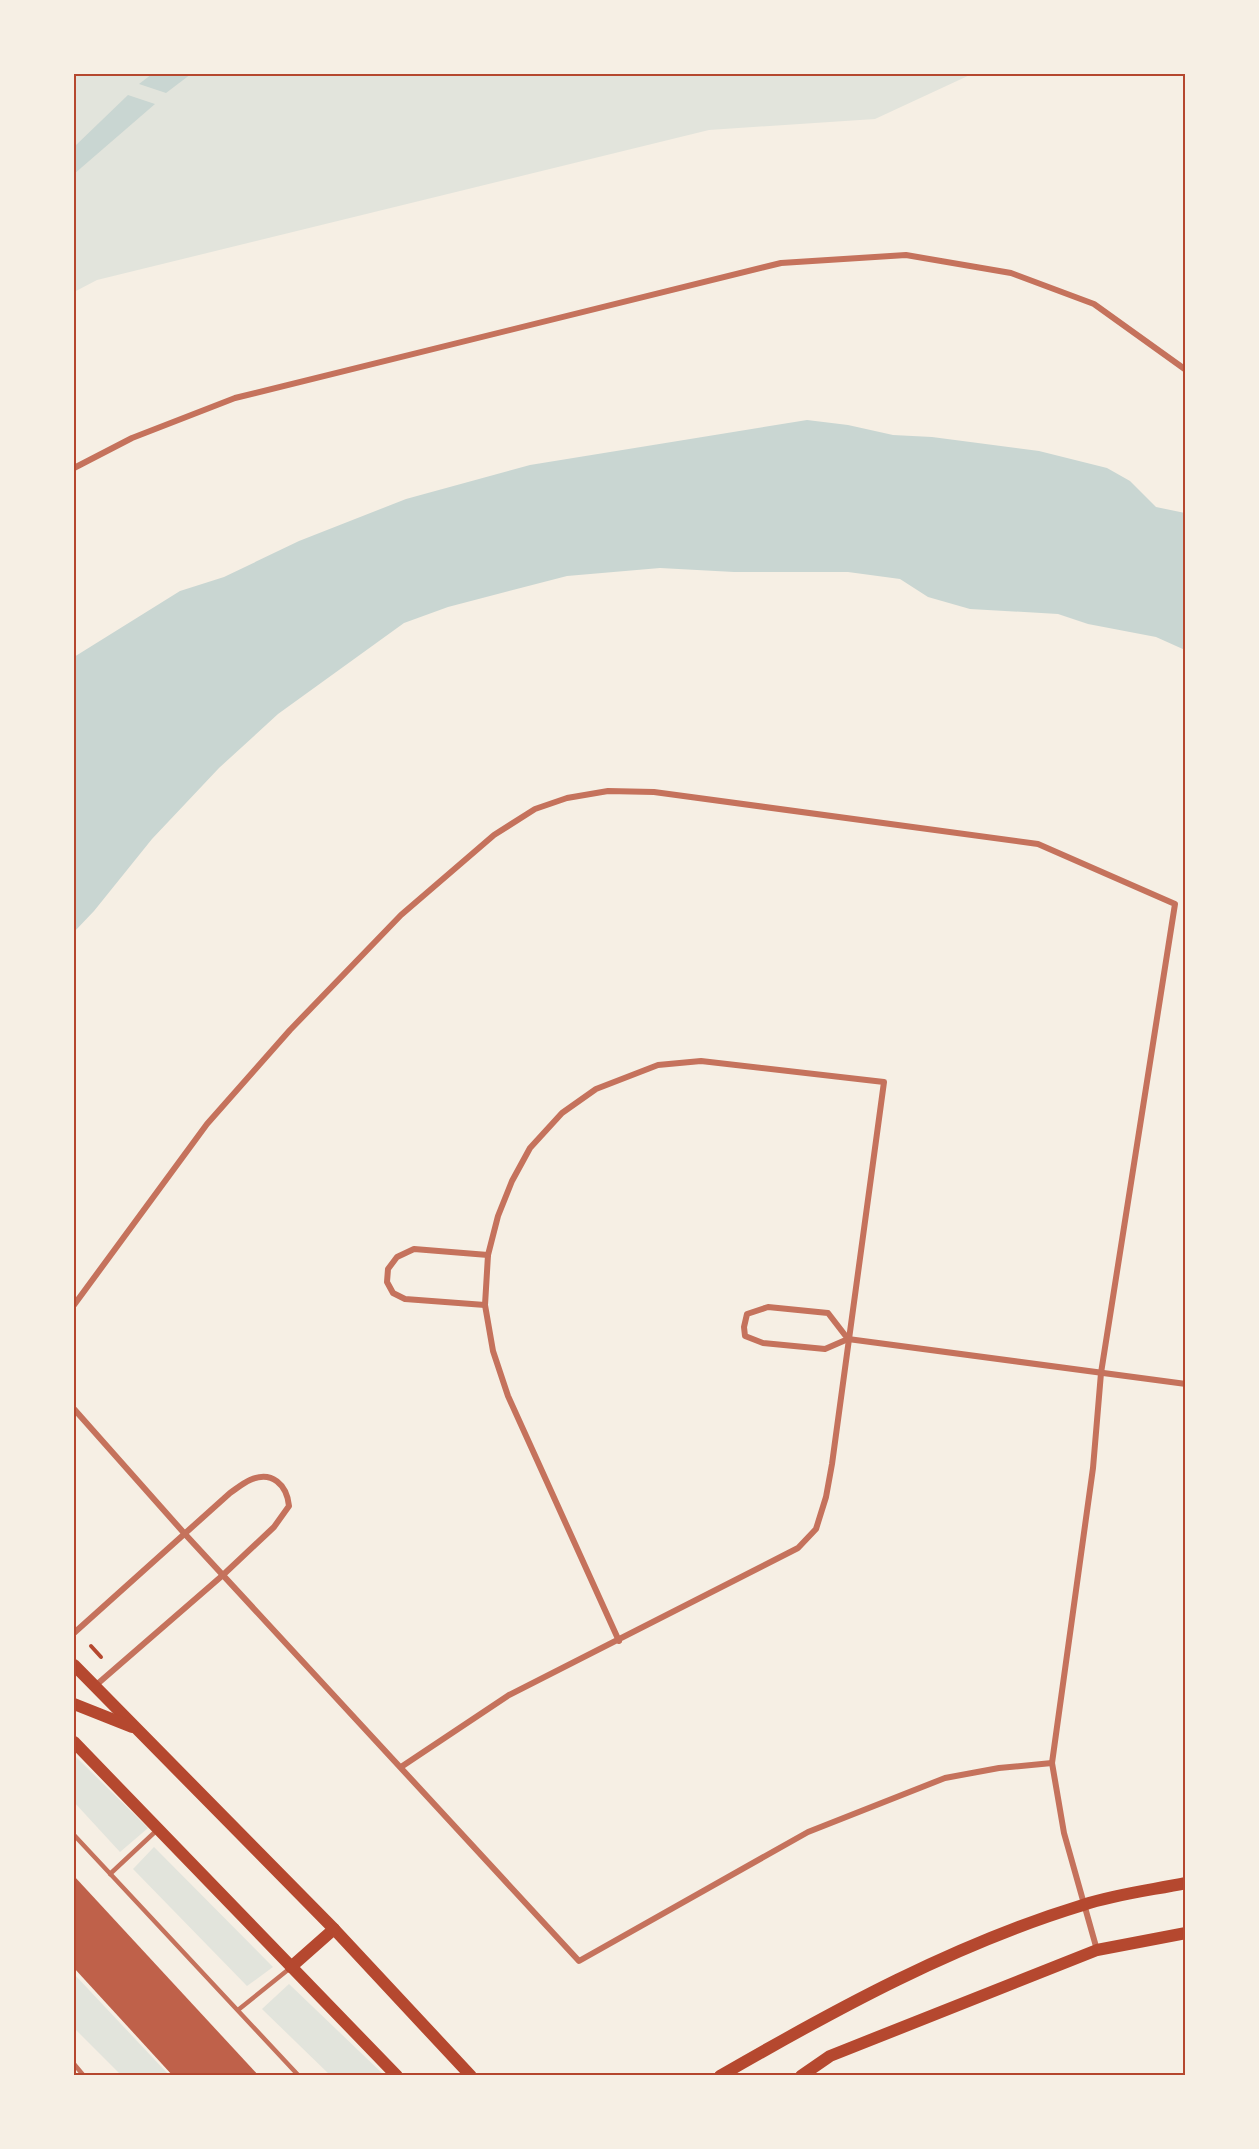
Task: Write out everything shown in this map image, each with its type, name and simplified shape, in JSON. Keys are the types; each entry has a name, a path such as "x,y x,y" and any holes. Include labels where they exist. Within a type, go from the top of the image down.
{"main road":[{"path":"74,1665 334,1929 471,2076"},
{"path":"74,1677 94,1686"},
{"path":"74,1704 136,1729"},
{"path":"74,1742 397,2076"},
{"path":"720,2076 871,1993 977,1942 1084,1904 1185,1883"},
{"path":"291,1967 334,1929"},
{"path":"801,2076 830,2056 1097,1950 1185,1933"}],"street":[{"path":"74,468 132,438 235,398 781,263 906,255 1011,273 1094,304 1185,370"},
{"path":"74,1305 207,1124 290,1030 401,915 494,836 535,809 567,798 608,791 654,792 1038,844 1175,904 1101,1372 1093,1468 1052,1763 1064,1833 1097,1950"},
{"path":"401,1767 509,1695 619,1641 798,1548 816,1529 826,1497 832,1464 884,1082 701,1061 658,1065 596,1089 562,1113 530,1148 512,1182 498,1216 488,1254 485,1305 493,1351 508,1396 619,1641"},
{"path":"485,1305 405,1299 393,1293 387,1282 388,1269 397,1257 414,1249 488,1254"},
{"path":"848,1339 828,1312 768,1307 747,1314 744,1327 745,1336 763,1343 825,1349 848,1339 1185,1384"},
{"path":"74,1409 184,1533 579,1961 808,1832 945,1778 999,1768 1052,1763"},
{"path":"74,1633 230,1493 250,1480 261,1477 282,1484 288,1493 289,1506 284,1516 223,1575 94,1686"}],"lane":[{"path":"110,1874 158,1830"},
{"path":"74,1835 299,2076"},
{"path":"238,2010 291,1967"},
{"path":"74,2064 84,2076"}],"path":[{"path":"91,1646 101,1657"}],"shaded area":[{"path":"74,74 972,74 875,119 709,130 97,280 74,292"},
{"path":"152,74 191,74 166,93 139,84"},
{"path":"128,95 155,104 74,174 74,147"},
{"path":"807,420 848,425 893,435 932,437 1039,451 1107,468 1130,481 1156,507 1185,513 1185,650 1156,637 1088,624 1058,614 970,609 928,597 900,579 848,572 734,572 660,568 567,576 448,607 404,623 278,714 219,768 152,839 94,911 74,932 74,657 180,591 224,577 299,541 406,499 530,465"},
{"path":"74,1755 148,1828 120,1852 74,1802"},
{"path":"154,1847 273,1967 247,1986 133,1869"},
{"path":"74,1974 169,2075 121,2075 74,2028"},
{"path":"289,1984 384,2075 330,2075 262,2009"}],"building":[{"path":"74,1876 259,2076 173,2076 74,1968"}]}
